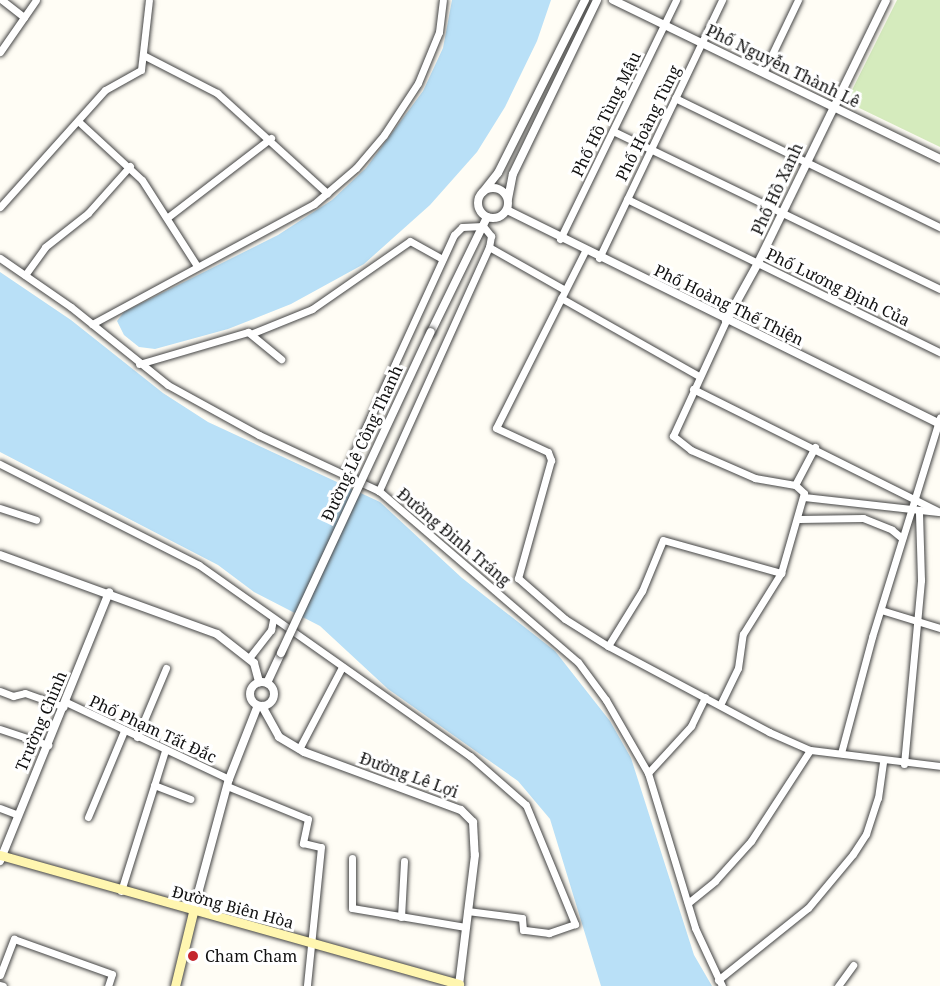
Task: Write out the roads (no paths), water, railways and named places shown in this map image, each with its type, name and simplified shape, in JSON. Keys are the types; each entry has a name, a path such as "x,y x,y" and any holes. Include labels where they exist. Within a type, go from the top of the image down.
{"main road":[{"name":"Đường Biên Hòa","path":"1,857 462,985"},
{"path":"175,986 193,912"}],"street":[{"path":"2,0 24,16"},
{"path":"0,52 36,0"},
{"path":"0,207 109,87 141,70 145,56 149,0"},
{"path":"92,324 314,204 327,193 384,135 418,83 439,32 442,0"},
{"path":"585,0 503,163 483,192 478,206 487,217 496,218 507,210 513,174 597,0"},
{"name":"Phố Nguyễn Thành Lê","path":"613,0 764,71 832,108 940,159"},
{"name":"Phố Hồ Tùng Mậu","path":"560,239 676,0"},
{"name":"Phố Hoàng Tùng","path":"599,258 722,0"},
{"path":"764,71 798,0"},
{"name":"Phố Hồ Xanh","path":"795,485 755,478 682,446 673,433 726,321 758,263 886,0"},
{"path":"145,56 218,93 271,138 327,193"},
{"path":"675,98 940,227"},
{"path":"78,121 129,166 168,217 197,266"},
{"path":"613,131 940,289"},
{"path":"168,217 271,138"},
{"path":"25,275 45,247 88,213 129,166"},
{"path":"483,192 497,188 508,199"},
{"name":"Phố Lương Định Của","path":"627,199 940,352"},
{"name":"Phố Hoàng Thế Thiện","path":"507,210 560,239 726,321 939,421"},
{"name":"Đường Lê Công Thanh","path":"263,682 281,653 487,217"},
{"path":"344,475 442,259 462,227 483,226 490,236 489,248 379,491"},
{"path":"139,364 241,332 253,333 312,309 410,241 442,259"},
{"path":"489,248 565,290"},
{"path":"585,251 496,428 548,452 551,460 518,579 565,619 608,646 720,705 740,719 810,750 904,764 940,766"},
{"name":"Đường Đinh Tráng","path":"0,258 92,324 168,385 259,435 379,491 578,662 606,700 648,773 688,903 720,983"},
{"path":"561,298 699,376"},
{"path":"253,333 281,359"},
{"path":"693,389 916,497 940,512"},
{"path":"904,764 915,620 921,580 916,497 939,421"},
{"path":"815,447 795,485 804,497 940,512"},
{"path":"0,464 199,565 261,606 273,620 470,756 526,805 575,924 549,933 523,930 522,918 466,911"},
{"path":"720,705 738,668 743,634 781,573 804,497"},
{"path":"0,508 36,520"},
{"path":"841,753 902,538 915,510"},
{"path":"799,519 863,518 892,530 902,538"},
{"path":"608,646 642,591 663,540 781,573"},
{"path":"0,555 109,592 217,634 249,658 274,696 260,706 228,783 193,912"},
{"name":"Trường Chinh","path":"1,857 65,705 109,592"},
{"path":"881,610 940,628"},
{"path":"249,658 272,630 273,620"},
{"path":"298,748 342,667"},
{"path":"137,737 166,668"},
{"path":"260,706 250,693 263,682"},
{"name":"Phố Phạm Tất Đắc","path":"0,691 14,696 25,693 65,705 308,819 303,843 321,847 311,944"},
{"path":"648,773 691,726 705,697"},
{"name":"Đường Lê Lợi","path":"260,706 269,725 279,736 298,748 468,816 475,829 476,841 466,911 462,985"},
{"path":"0,729 48,745"},
{"path":"88,817 124,731"},
{"path":"688,903 715,881 751,841 810,750"},
{"path":"121,891 165,751"},
{"path":"720,983 808,908 853,854 866,834 878,798 883,761"},
{"path":"154,785 190,799"},
{"path":"0,808 18,815"},
{"path":"352,858 352,908 465,927"},
{"path":"401,916 404,861"},
{"path":"0,975 14,939 112,974 108,986"},
{"path":"307,986 311,944"},
{"path":"838,986 853,965"}],"water":[{"path":"452,0 551,0 537,41 505,107 477,152 430,205 364,264 291,304 228,329 155,349 139,347 124,335 117,321 124,312 278,235 332,200 366,168 423,91 443,48"},
{"path":"0,272 71,320 163,393 208,422 380,502 462,578 555,651 610,721 631,758 694,955 712,986 601,986 550,819 518,781 388,689 320,626 254,592 218,565 0,452"}],"place":[{"name":"Cham Cham","path":"193,956"}]}
